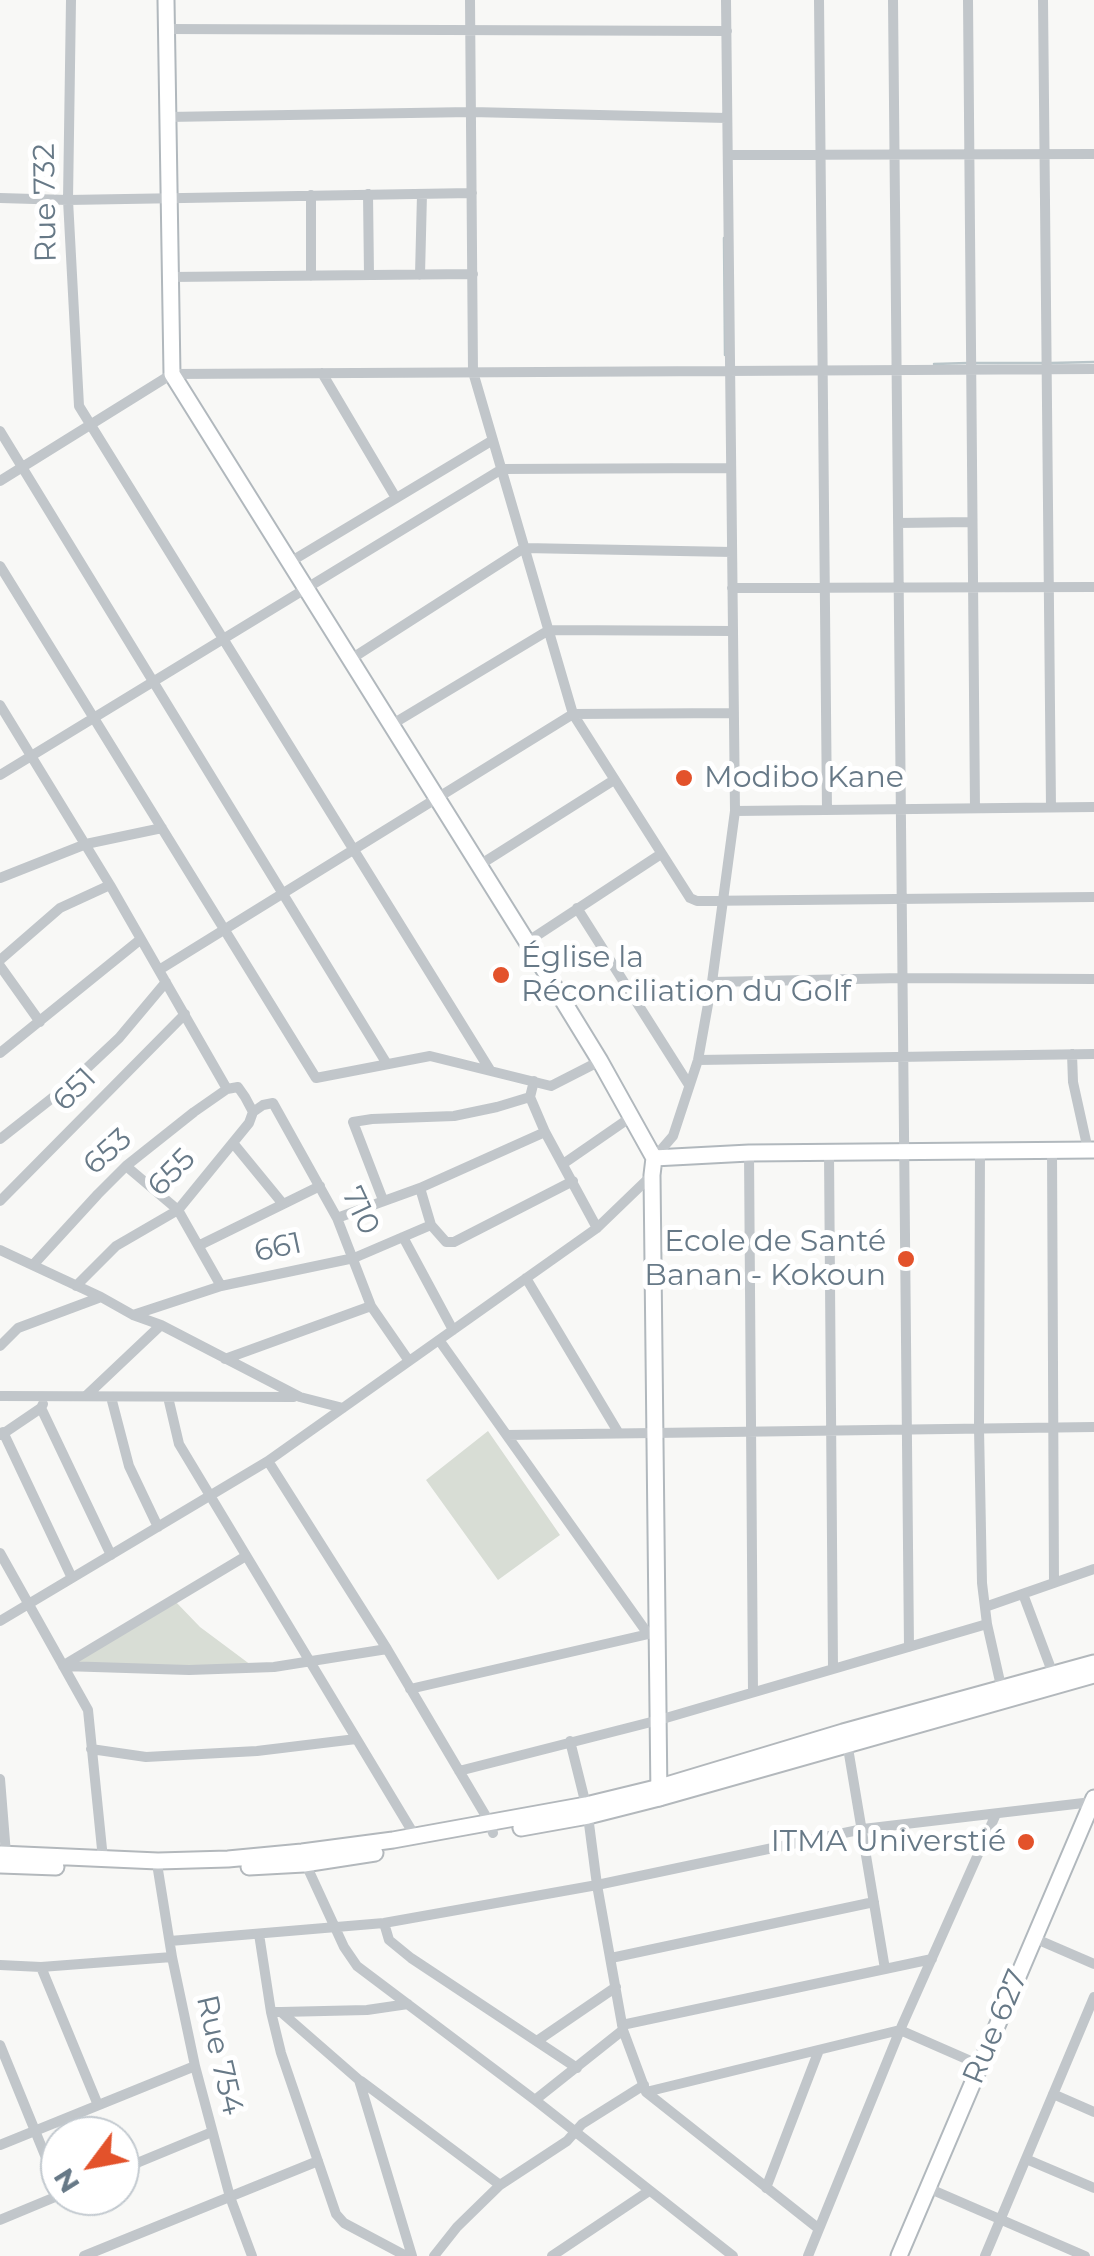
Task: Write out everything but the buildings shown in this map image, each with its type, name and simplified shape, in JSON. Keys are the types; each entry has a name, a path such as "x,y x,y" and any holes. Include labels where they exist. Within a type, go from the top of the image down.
{"street":[{"name":"Rue 732","path":"71,0 68,200 79,406 91,424"},
{"path":"166,0 172,374 527,942 654,1158"},
{"path":"470,0 474,372 573,714 690,898 697,901 1094,897"},
{"path":"659,1792 653,1634 652,1175 654,1158 673,1136 698,1060 734,811 726,0"},
{"path":"819,0 827,810"},
{"path":"893,0 909,1647"},
{"path":"968,0 975,808"},
{"path":"1043,0 1051,808"},
{"path":"166,29 726,31"},
{"path":"168,117 471,112 728,118"},
{"path":"728,155 1094,154"},
{"path":"0,198 472,193"},
{"path":"368,194 369,275"},
{"path":"420,275 422,194"},
{"path":"311,195 311,276"},
{"path":"170,276 473,274"},
{"path":"0,481 172,374 1094,369"},
{"path":"322,373 396,498"},
{"path":"91,424 490,1070"},
{"path":"0,431 387,1064"},
{"path":"290,562 493,440"},
{"path":"0,775 502,469 731,468"},
{"path":"898,522 972,522"},
{"path":"351,659 524,548 732,552"},
{"path":"0,566 316,1078 430,1056 552,1086 600,1061"},
{"path":"732,588 1094,586"},
{"path":"392,725 548,630 733,630"},
{"path":"0,704 110,884 227,1089 238,1087 251,1117"},
{"path":"159,970 573,714 734,713"},
{"path":"478,866 614,780"},
{"path":"734,811 1094,807"},
{"path":"0,878 86,844 162,828"},
{"path":"527,942 661,854"},
{"path":"40,1022 0,963 60,908 110,884"},
{"path":"577,908 689,1085"},
{"path":"0,1053 141,939"},
{"path":"712,982 1094,979"},
{"path":"0,1139 120,1038 166,982"},
{"name":"651","path":"0,1201 185,1014"},
{"path":"654,1158 749,1153 1091,1150 1073,1082 1072,1054"},
{"path":"698,1060 1094,1054"},
{"path":"534,1082 530,1097 596,1228"},
{"name":"653","path":"34,1266 126,1166 227,1089"},
{"path":"383,1200 353,1122 454,1116 530,1097"},
{"name":"710","path":"251,1117 263,1105 273,1103 337,1218 371,1306 410,1361"},
{"name":"655","path":"76,1286 116,1246 178,1210 251,1117"},
{"path":"563,1164 631,1117"},
{"path":"337,1218 420,1188 546,1132"},
{"path":"233,1142 283,1204"},
{"path":"980,1150 982,1583 1003,1694"},
{"path":"1052,1150 1054,1583"},
{"path":"749,1153 753,1692"},
{"path":"829,1154 833,1669"},
{"path":"126,1166 178,1210 221,1286"},
{"path":"0,1621 268,1461 596,1228 652,1175"},
{"path":"420,1188 431,1224 446,1242 454,1242 573,1181"},
{"path":"200,1245 320,1186"},
{"name":"661","path":"133,1315 221,1286 354,1258 431,1224"},
{"path":"404,1237 453,1330"},
{"path":"0,1250 161,1325 300,1397 343,1408"},
{"path":"0,1266 11,1257"},
{"path":"526,1278 618,1432"},
{"path":"0,1346 18,1328 101,1297"},
{"path":"225,1359 371,1306"},
{"path":"87,1395 161,1325"},
{"path":"440,1340 653,1634"},
{"path":"0,1396 43,1403 87,1395 300,1397"},
{"path":"111,1397 130,1466 158,1527"},
{"path":"168,1397 179,1444 415,1836"},
{"path":"43,1403 2,1434 72,1578"},
{"path":"43,1403 111,1555"},
{"path":"507,1435 1094,1427"},
{"path":"268,1461 387,1649 491,1828"},
{"path":"0,1554 88,1710 104,1859"},
{"path":"64,1666 246,1556"},
{"path":"985,1607 1094,1569"},
{"path":"1023,1594 1053,1674"},
{"path":"458,1771 659,1720 988,1624"},
{"path":"410,1689 653,1634"},
{"path":"64,1666 188,1670 274,1667 387,1649"},
{"path":"1003,1694 1094,1663"},
{"path":"2,1858 158,1865 303,1858 491,1828 659,1792 1003,1694 1094,1675"},
{"path":"846,1738 884,1969"},
{"path":"90,1749 146,1757 257,1751 356,1739"},
{"path":"570,1741 587,1810 623,2028 645,2089 818,2229"},
{"path":"0,1779 2,1858"},
{"path":"170,1941 384,1923 597,1885 863,1830 1093,1800"},
{"name":"Rue 627","path":"899,2256 1093,1800"},
{"path":"808,2256 900,2030 996,1814"},
{"path":"303,1858 415,1836 491,1828"},
{"path":"2,1858 104,1859 158,1865"},
{"path":"303,1858 344,1947 357,1966 733,2256"},
{"name":"Rue 754","path":"158,1865 195,2066 230,2197 252,2256"},
{"path":"612,1958 874,1902"},
{"path":"384,1923 389,1940 411,1958 577,2068"},
{"path":"258,1934 281,2053 336,2214 344,2224 409,2256"},
{"path":"1034,1938 1094,1964"},
{"path":"0,1966 40,1967 172,1957"},
{"path":"535,2100 623,2028 932,1959"},
{"path":"40,1967 98,2105"},
{"path":"537,2042 616,1987"},
{"path":"984,2256 1094,1997"},
{"path":"276,2012 367,2010 408,2004"},
{"path":"276,2012 359,2080 500,2185"},
{"path":"434,2256 500,2185 567,2141 582,2124 645,2089 900,2030 980,2064"},
{"path":"1079,2033 1094,2039"},
{"path":"0,2045 40,2140"},
{"path":"766,2188 818,2050"},
{"path":"0,2145 195,2066"},
{"path":"359,2080 409,2256"},
{"path":"1053,2094 1094,2112"},
{"path":"140,2162 212,2132"},
{"path":"1026,2158 1094,2188"},
{"path":"84,2256 318,2160"},
{"path":"928,2188 1085,2256"},
{"path":"552,2256 649,2192"},
{"path":"0,2220 40,2202"}],"shaded area":[{"path":"488,1431 560,1535 498,1580 426,1480"},
{"path":"174,1600 200,1627 255,1668 63,1666"}],"waterway":[{"path":"724,238 725,355"},
{"path":"1051,363 1094,362"},
{"path":"934,364 968,363"},
{"path":"976,363 1043,363"}],"place":[{"name":"Modibo Kane","path":"684,778"},
{"name":"Église la Réconciliation du Golf","path":"501,975"},
{"name":"Ecole de Santé Banan - Kokoun","path":"906,1259"},
{"name":"ITMA Universtié","path":"1026,1842"}]}
